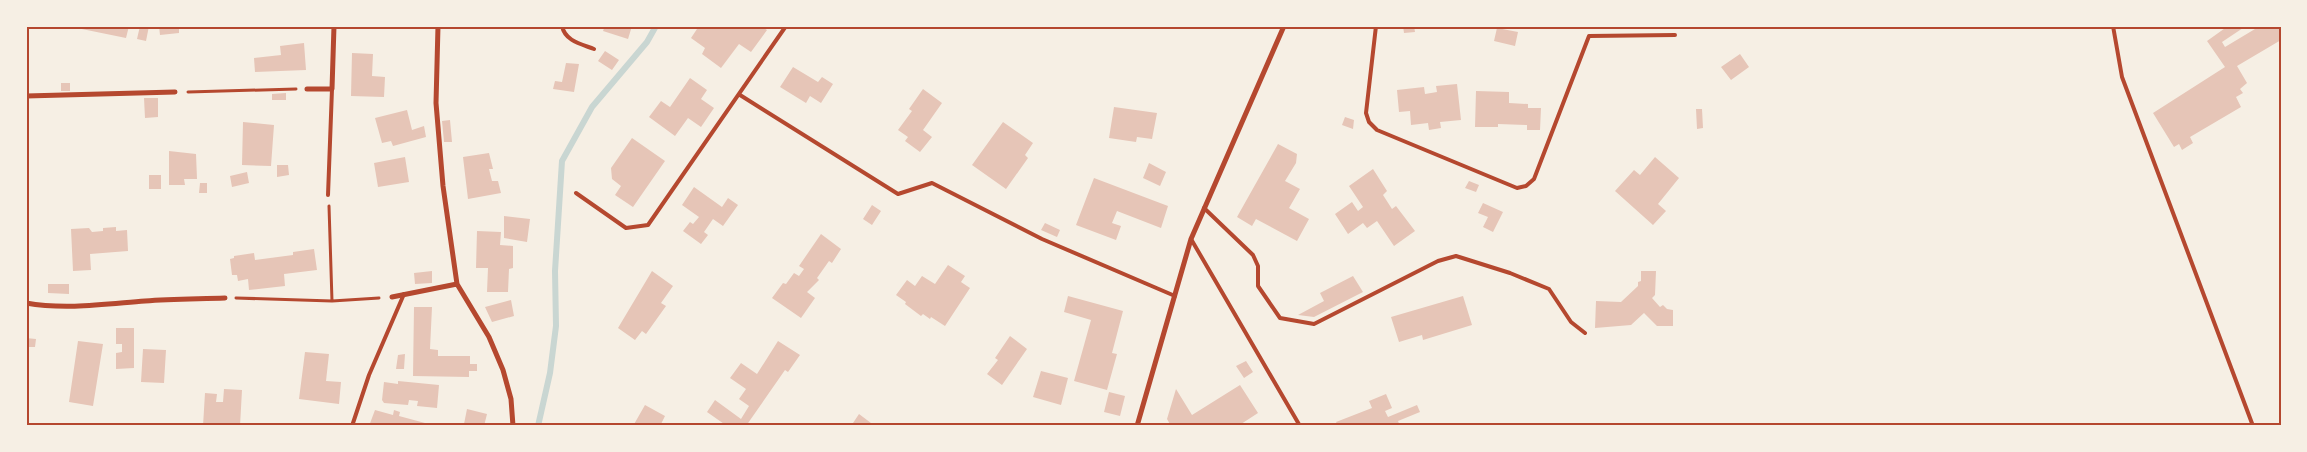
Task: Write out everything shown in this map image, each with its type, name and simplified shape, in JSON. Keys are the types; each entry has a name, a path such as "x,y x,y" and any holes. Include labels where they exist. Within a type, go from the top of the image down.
{"street":[{"path":"307,89 332,89 334,26"},
{"path":"438,26 436,103 443,186 457,284 489,337 503,370 511,399 513,426"},
{"path":"1137,426 1191,238 1284,26"},
{"path":"26,96 175,92"},
{"path":"392,297 457,284"},
{"path":"26,304 38,306 107,305 144,301 225,298"}],"lane":[{"path":"562,26 563,33 568,38 594,49"},
{"path":"576,193 626,228 648,225 740,95 786,26"},
{"path":"1376,26 1366,113 1369,122 1377,130 1517,188 1526,186 1534,179 1589,36 1675,34"},
{"path":"2113,26 2122,77 2253,426"},
{"path":"328,195 332,89"},
{"path":"740,95 898,194 932,183 1042,239 1175,296"},
{"path":"1204,208 1253,255 1258,266 1258,286 1280,318 1314,324 1438,262 1456,256 1510,272 1549,289 1571,322 1585,334"},
{"path":"1191,238 1300,426"},
{"path":"352,426 369,375 404,294"}],"path":[{"path":"175,92 307,89"},
{"path":"328,195 332,301"},
{"path":"225,298 332,301 392,297"}],"building":[{"path":"78,26 129,26 126,38 77,28"},
{"path":"140,26 149,26 146,41 137,39"},
{"path":"159,26 179,26 179,33 160,35"},
{"path":"605,26 632,26 628,39 603,31"},
{"path":"699,26 761,26 767,30 751,52 739,44 721,68 702,54 705,48 691,38"},
{"path":"1403,26 1414,26 1415,32 1404,33"},
{"path":"2228,26 2246,26 2222,42 2225,47 2260,26 2281,26 2281,40 2237,66 2247,83 2240,89 2243,93 2236,97 2241,107 2190,137 2193,143 2182,150 2179,144 2174,147 2153,113 2225,67 2207,41"},
{"path":"1497,28 1518,32 1515,46 1494,41"},
{"path":"304,43 306,70 255,72 254,58 281,55 280,46"},
{"path":"605,51 619,60 612,70 598,61"},
{"path":"352,53 373,54 372,76 385,77 384,97 351,96"},
{"path":"1740,54 1749,67 1731,80 1721,67"},
{"path":"566,63 579,64 574,92 553,89 555,81 562,82"},
{"path":"793,67 818,82 822,77 833,84 821,103 810,96 806,103 780,87"},
{"path":"690,78 707,90 701,99 714,108 701,127 688,118 675,136 649,117 661,101 670,107"},
{"path":"61,83 70,83 70,91 61,91"},
{"path":"1457,84 1461,120 1440,122 1441,128 1429,130 1428,123 1411,125 1410,111 1399,112 1397,90 1424,87 1425,94 1437,92 1436,86"},
{"path":"923,89 942,103 923,130 932,137 920,152 905,141 908,137 898,130 912,111 909,109"},
{"path":"1476,91 1509,92 1509,103 1528,104 1528,108 1541,108 1540,130 1527,130 1527,125 1498,124 1498,127 1475,127"},
{"path":"286,93 286,100 272,100 272,94"},
{"path":"144,98 158,98 158,117 145,118"},
{"path":"1114,107 1157,113 1152,139 1137,137 1136,142 1109,138"},
{"path":"1696,109 1702,109 1703,128 1697,129"},
{"path":"407,110 412,130 424,126 426,137 393,146 391,141 382,143 375,118"},
{"path":"1345,117 1354,120 1353,129 1342,125"},
{"path":"450,120 452,142 444,142 442,121"},
{"path":"243,122 274,125 271,166 242,165"},
{"path":"1003,122 1033,143 1025,155 1028,158 1006,189 972,165"},
{"path":"632,138 665,161 633,207 615,195 621,186 612,179 611,168"},
{"path":"1278,144 1297,154 1296,163 1285,181 1300,189 1289,208 1309,219 1297,241 1256,219 1252,226 1237,217"},
{"path":"169,151 196,154 197,179 184,179 185,185 169,185"},
{"path":"489,153 493,169 489,169 492,181 498,181 501,193 468,199 463,157"},
{"path":"405,157 409,182 378,187 374,163"},
{"path":"1655,157 1679,178 1658,204 1666,211 1653,225 1615,191 1634,170 1640,175"},
{"path":"1149,163 1166,172 1160,186 1143,178"},
{"path":"277,165 288,165 289,175 277,177"},
{"path":"1373,169 1387,191 1383,195 1392,209 1396,206 1415,231 1394,246 1377,221 1367,228 1363,223 1348,234 1335,214 1352,202 1358,211 1363,207 1349,186"},
{"path":"247,172 249,183 232,187 230,176"},
{"path":"149,175 161,175 161,189 149,189"},
{"path":"1094,178 1168,206 1161,228 1117,211 1112,223 1121,226 1116,240 1076,225"},
{"path":"1469,181 1479,185 1476,192 1465,188"},
{"path":"200,183 207,183 207,193 199,193"},
{"path":"694,187 722,207 728,198 738,205 723,226 713,219 704,232 708,235 701,244 683,231 690,222 693,224 699,217 682,205"},
{"path":"1483,203 1503,212 1493,232 1483,227 1488,217 1478,213"},
{"path":"872,205 881,211 872,225 863,219"},
{"path":"504,216 530,219 527,242 504,238"},
{"path":"1045,223 1060,230 1057,237 1041,230"},
{"path":"116,227 116,231 127,230 128,251 90,254 91,270 73,271 71,229 89,228 92,232 103,231 103,228"},
{"path":"477,231 501,232 500,245 513,246 513,268 509,269 508,292 487,292 488,268 476,268"},
{"path":"821,234 841,249 832,263 829,261 817,278 819,280 807,292 815,298 801,318 772,298 783,283 786,284 794,273 799,276 804,269 799,266"},
{"path":"314,249 317,270 284,274 285,286 249,290 248,279 238,281 237,275 232,275 230,259 234,258 234,256 254,253 255,260 293,255 293,252"},
{"path":"948,265 965,276 961,282 970,288 945,326 931,317 930,319 923,314 921,316 896,295 907,280 915,286 922,276 935,284"},
{"path":"432,271 432,283 415,284 414,273"},
{"path":"652,271 673,286 661,303 666,306 646,334 642,331 635,340 618,328"},
{"path":"1641,271 1656,271 1655,295 1652,298 1660,307 1663,305 1667,309 1673,310 1673,326 1657,326 1644,313 1631,325 1595,328 1596,301 1621,302 1638,286 1638,282 1641,281"},
{"path":"1353,276 1363,292 1314,317 1298,315 1324,301 1320,293"},
{"path":"48,284 69,284 69,294 48,293"},
{"path":"1068,296 1123,311 1112,353 1117,354 1107,390 1074,381 1091,320 1064,312"},
{"path":"1463,296 1472,325 1423,340 1422,335 1399,342 1391,317"},
{"path":"511,300 514,316 492,322 485,307"},
{"path":"414,307 432,307 430,349 438,350 438,356 470,356 470,364 477,364 477,371 469,371 469,377 413,376"},
{"path":"116,328 134,328 134,368 116,369 116,353 122,352 122,344 116,344"},
{"path":"1010,336 1027,349 1002,385 987,374 998,360 995,358"},
{"path":"26,338 36,339 35,347 26,347"},
{"path":"78,341 103,344 93,406 69,402"},
{"path":"778,341 800,355 788,372 785,370 746,426 727,426 707,412 715,400 741,419 749,406 739,399 746,389 730,378 741,363 757,374"},
{"path":"143,349 166,350 164,383 141,382"},
{"path":"305,352 329,354 326,381 341,382 339,404 299,399"},
{"path":"405,354 404,369 396,369 398,355"},
{"path":"1246,361 1253,372 1244,378 1236,366"},
{"path":"1041,371 1068,378 1061,405 1033,397"},
{"path":"398,381 439,385 437,408 417,406 418,401 409,400 408,405 384,403 382,400 384,382 398,384"},
{"path":"1240,385 1258,413 1238,426 1171,426 1167,419 1176,389 1192,415"},
{"path":"224,389 242,390 240,426 203,426 205,393 217,394 216,402 223,402"},
{"path":"1109,392 1125,396 1120,416 1104,412"},
{"path":"1386,394 1392,408 1385,411 1388,417 1417,405 1420,412 1398,421 1400,426 1338,426 1336,422 1372,408 1369,401"},
{"path":"645,405 665,416 660,426 633,426"},
{"path":"467,409 487,414 484,426 464,424"},
{"path":"375,410 393,415 394,410 400,412 399,416 425,423 424,426 369,426"},
{"path":"859,414 871,423 876,426 851,426"}],"waterway":[{"path":"538,426 550,373 556,326 555,271 562,161 592,107 647,42 656,26"}]}
